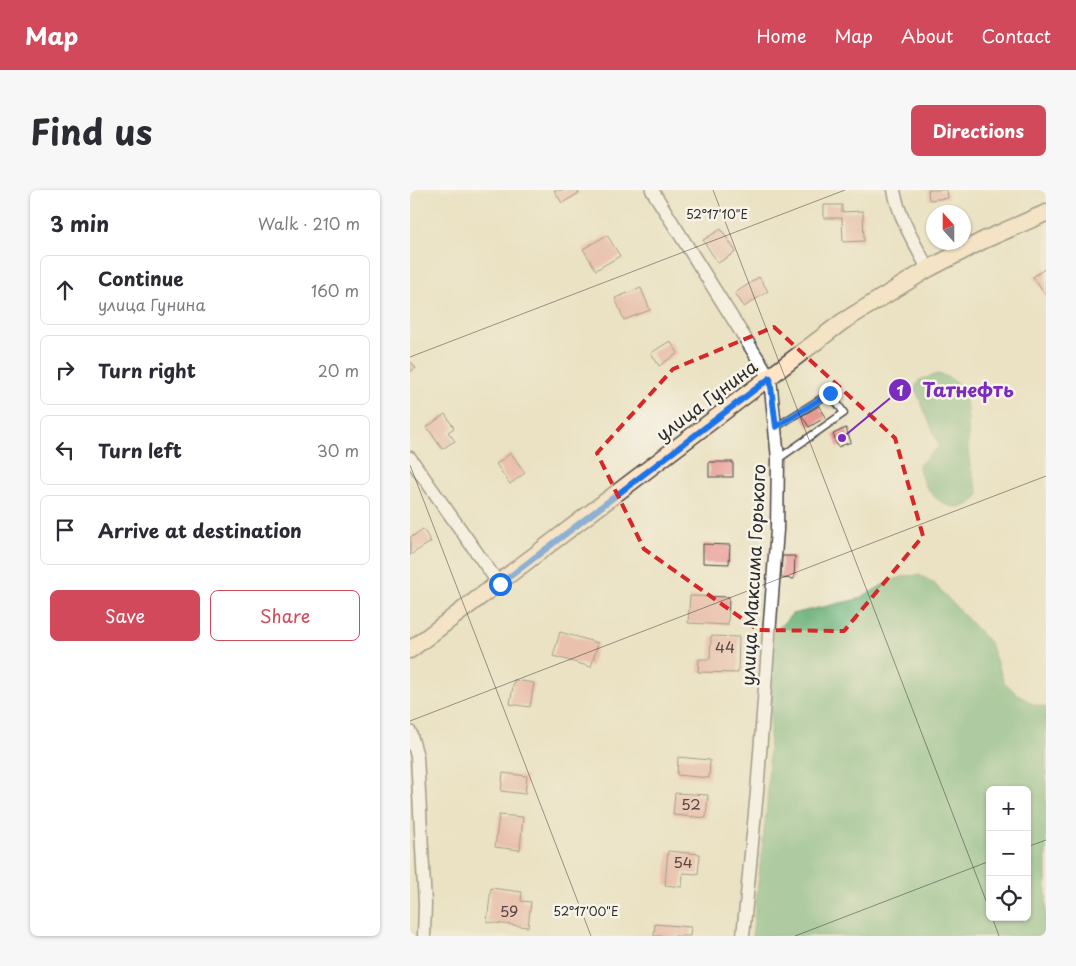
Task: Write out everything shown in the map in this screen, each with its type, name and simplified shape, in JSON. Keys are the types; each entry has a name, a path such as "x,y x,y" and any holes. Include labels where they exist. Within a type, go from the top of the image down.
{"main road":[{"name":"улица Гунина","path":"410,650 500,584 842,322 928,269 984,240 1046,213"}],"street":[{"name":"улица Максима Горького","path":"652,190 770,378 776,427 778,458 777,530 757,792 743,936"},
{"path":"894,190 908,231 928,269"},
{"path":"410,458 500,584"},
{"path":"410,732 417,756 426,904 424,936"}],"lane":[{"path":"776,427 830,393 844,414 778,458"}],"highlighted area":[{"path":"774,327 895,438 923,536 844,631 758,630 644,549 597,453 673,369"}],"green space":[{"path":"937,374 950,378 958,385 964,395 967,407 970,462 979,494 971,503 962,507 952,507 943,503 926,487 921,476 919,465 939,446 915,388 919,380"},
{"path":"919,575 933,582 990,643 1004,682 1017,694 1033,704 1046,707 1046,936 752,936 767,805 774,632 792,614 858,599 892,580 905,576"}],"building":[{"path":"554,190 578,190 579,193 562,203"},
{"path":"928,190 947,190 948,198 929,200"},
{"path":"824,205 842,205 842,212 863,211 864,241 843,242 842,218 824,218"},
{"path":"721,229 736,252 718,263 703,240"},
{"path":"607,235 620,256 596,270 583,249"},
{"path":"1046,268 1046,296 1033,277"},
{"path":"759,277 768,291 744,307 735,293"},
{"path":"641,288 650,310 624,320 615,298"},
{"path":"670,341 678,353 659,366 651,353"},
{"path":"410,361 416,368 410,372"},
{"path":"819,406 826,417 809,427 802,416"},
{"path":"445,414 454,428 448,432 455,441 442,449 427,427"},
{"path":"846,428 851,442 838,447 833,434"},
{"path":"511,453 525,473 510,484 496,464"},
{"path":"709,462 733,462 733,477 709,477"},
{"path":"423,529 431,542 410,555 410,538"},
{"path":"703,544 730,545 729,564 703,563"},
{"path":"782,556 795,556 794,579 781,578"},
{"path":"690,596 729,597 728,625 688,623"},
{"path":"560,632 598,643 591,667 553,656"},
{"path":"711,636 739,637 738,673 698,672 699,659 710,659"},
{"path":"514,680 534,683 530,707 510,704"},
{"path":"678,757 710,760 709,778 677,775"},
{"path":"503,773 527,776 525,794 501,791"},
{"path":"675,793 708,795 706,818 673,815"},
{"path":"499,815 523,817 520,850 495,847"},
{"path":"668,851 700,854 698,874 683,873 682,887 665,885"},
{"path":"491,888 522,892 521,901 531,902 528,927 487,922"},
{"path":"655,924 691,927 690,936 654,936"}],"place":[{"name":"Татнефть","path":"842,438"}],"route":[{"path":"500,584 770,378 776,427 830,393"}]}
